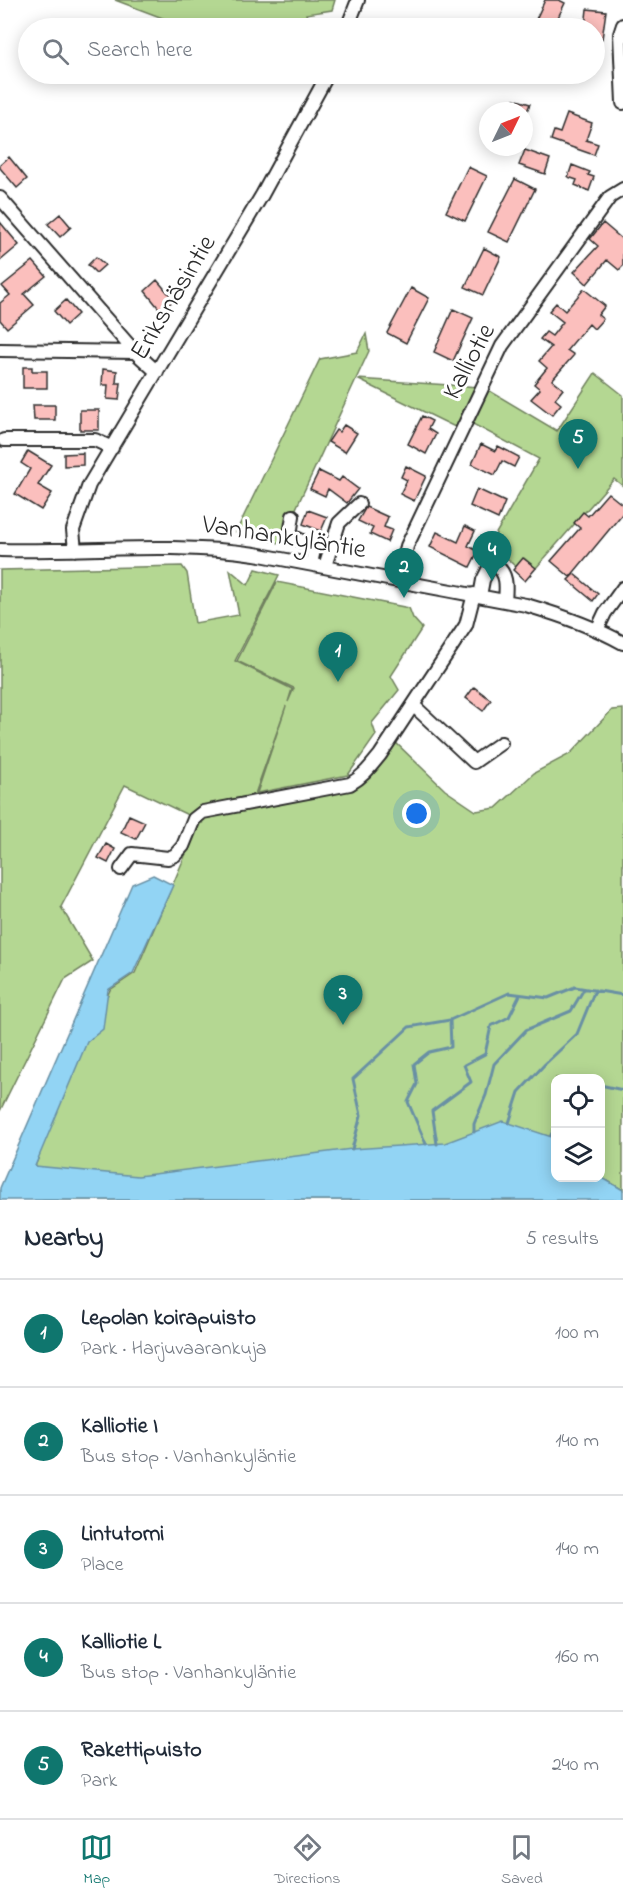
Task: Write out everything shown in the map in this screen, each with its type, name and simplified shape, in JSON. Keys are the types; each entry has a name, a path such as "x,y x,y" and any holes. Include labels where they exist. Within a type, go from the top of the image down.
{"street":[{"path":"351,18 358,0"},
{"path":"623,25 620,34 623,101"},
{"name":"Eriksnäsintie","path":"75,550 73,530 89,485 262,195 323,84"},
{"name":"Kalliotie","path":"400,580 407,546 502,345 610,197 623,189"},
{"path":"0,198 135,352 157,372"},
{"path":"0,350 135,352"},
{"path":"4,440 95,440 112,448"},
{"path":"325,566 339,523 359,504"},
{"path":"293,516 290,535 312,546 314,550 311,564"},
{"name":"Vanhankyläntie","path":"0,550 181,547 221,549 325,566 505,601 561,616 623,643"},
{"path":"121,869 132,854 168,858 175,855 183,846 194,819 203,812 356,781 369,769 466,625 490,566 503,570 505,601"},
{"path":"597,630 605,613 623,588"},
{"path":"413,705 474,762 501,743"}],"green space":[{"path":"115,0 335,0 332,10 306,14 307,18 163,18"},
{"path":"366,334 369,351 280,543 236,532 320,359 357,352"},
{"path":"595,373 623,395 623,486 614,479 536,568 524,558 516,567 501,553 487,549 539,459 469,422 485,388 557,431"},
{"path":"357,379 479,387 459,429"},
{"path":"182,566 187,573 195,623 239,615 230,570 248,585 256,569 279,575 235,661 292,689 288,702 294,688 237,661 277,582 409,608 413,618 422,628 391,676 399,690 372,723 376,735 348,775 257,793 286,706 255,794 197,808 192,817 125,785 61,907 93,961 65,979 0,1111 0,570"},
{"path":"623,709 623,1190 608,1181 565,1200 43,1200 35,1166 38,1159 36,1149 110,990 135,973 199,823 203,823 199,821 207,817 352,790 376,770 394,741 445,790 476,811 496,808 534,773 570,754 612,710"}],"water":[{"path":"153,875 173,885 133,973 108,990 103,1029 87,1042 35,1166 138,1176 352,1149 445,1143 503,1121 551,1137 551,1182 605,1182 605,1179 623,1190 623,1200 0,1200 0,1188 132,884"}],"building":[{"path":"545,0 559,0 565,3 558,18 537,18"},
{"path":"587,9 606,11 605,18 586,18"},
{"path":"567,114 592,123 586,140 598,144 594,155 551,140 554,131 560,133"},
{"path":"533,153 550,159 545,174 519,165 523,156 533,156"},
{"path":"9,157 27,179 17,188 0,168 0,165"},
{"path":"572,165 590,172 588,175 594,177 589,191 575,185 577,180 568,177"},
{"path":"468,167 487,176 465,221 446,212"},
{"path":"515,179 535,189 509,242 488,232"},
{"path":"60,214 71,227 60,237 48,224"},
{"path":"0,222 19,245 0,261"},
{"path":"603,223 623,240 623,266 619,270 607,260 587,284 574,272 598,246 590,239"},
{"path":"484,248 501,257 483,295 465,287"},
{"path":"96,257 105,265 96,273 88,265"},
{"path":"33,261 46,276 24,294 34,305 7,328 0,320 0,303 10,295 2,286"},
{"path":"157,280 174,300 161,311 145,291"},
{"path":"411,288 429,298 406,343 387,333"},
{"path":"584,289 605,306 598,315 603,319 594,329 589,324 567,350 574,355 552,380 563,389 555,399 561,404 552,415 531,399 540,389 534,384 547,368 539,361 551,347 540,339 546,332 552,336 563,322 549,311 556,303 565,311"},
{"path":"66,300 78,314 66,325 54,311"},
{"path":"453,309 473,318 453,361 434,352"},
{"path":"23,367 32,367 32,371 47,371 47,388 23,388"},
{"path":"103,369 117,371 116,383 121,383 119,400 107,399 108,385 102,385"},
{"path":"33,405 55,405 55,420 34,420"},
{"path":"80,410 99,410 99,430 80,430"},
{"path":"422,416 432,421 428,429 436,434 426,454 408,444"},
{"path":"344,425 357,433 345,452 328,442 336,430 339,432"},
{"path":"481,444 495,451 498,446 519,457 514,467 502,461 495,475 472,464"},
{"path":"28,451 51,465 38,485 52,493 41,510 15,494 30,469 21,463"},
{"path":"83,453 83,465 64,466 64,454"},
{"path":"406,466 426,476 414,501 400,494 407,480 401,477"},
{"path":"319,471 339,481 342,477 358,489 347,503 328,489 325,496 310,489"},
{"path":"477,489 505,502 498,519 470,506"},
{"path":"608,493 623,505 623,513 570,577 551,561 580,528 574,523 583,512 588,516"},
{"path":"366,507 388,517 384,527 392,530 387,542 370,534 373,528 358,521"},
{"path":"308,510 327,517 321,531 303,524"},
{"path":"465,526 475,531 468,546 478,551 470,567 430,547 437,532 458,542"},
{"path":"523,558 536,568 525,581 513,570"},
{"path":"574,574 598,594 593,601 568,580"},
{"path":"474,687 491,700 483,711 466,698"},
{"path":"129,815 145,822 136,839 121,832"},
{"path":"106,844 115,849 108,863 98,858"}],"waterway":[{"path":"352,1149 361,1115 353,1079 409,1027 450,1020 509,993 548,998 575,987 623,995"},
{"path":"474,1132 474,1124 486,1095 494,1064 526,1030 571,1011 584,989"},
{"path":"509,1123 519,1092 577,1034 595,990"},
{"path":"437,1144 432,1111 471,1082 464,1065 485,1054 491,1026 509,1017 520,995"},
{"path":"426,1144 408,1102 417,1084 414,1064 429,1052 451,1047 450,1020"},
{"path":"605,1086 623,1090"}],"place":[{"name":"Rakettipuisto","path":"578,469"},
{"name":"Kalliotie L","path":"492,581"},
{"name":"Kalliotie I","path":"404,598"},
{"name":"Lepolan koirapuisto","path":"338,682"},
{"name":"Lintutorni","path":"343,1025"}]}
